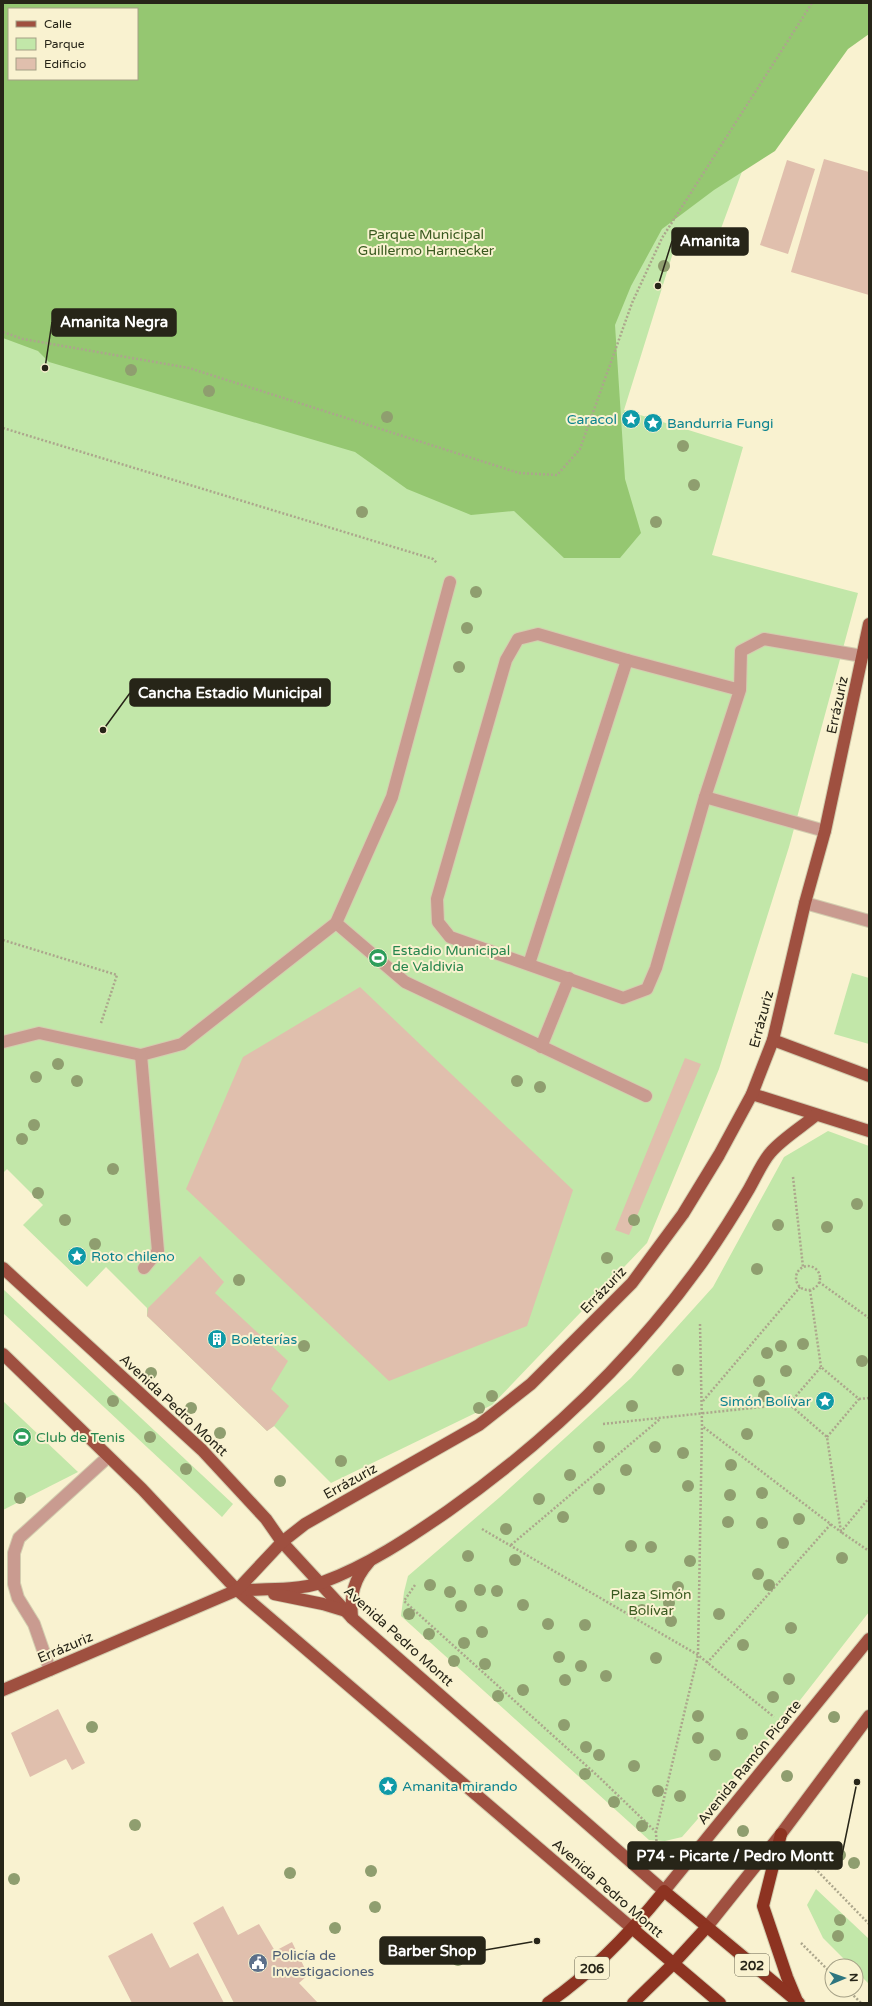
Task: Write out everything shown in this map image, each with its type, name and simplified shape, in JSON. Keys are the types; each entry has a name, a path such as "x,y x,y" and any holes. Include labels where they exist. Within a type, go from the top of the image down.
{"highway":[{"path":"781,1834 763,1906 798,2002"},
{"name":"Avenida Ramón Picarte","path":"548,2003 599,1962 633,1929 664,1891"},
{"name":"Avenida Pedro Montt","path":"664,1891 706,1928 798,2002"},
{"path":"633,2003 673,1964 706,1928"},
{"name":"Avenida Pedro Montt","path":"633,1929 720,2003"}],"main road":[{"name":"Errázuriz","path":"3,1690 237,1590 282,1542 305,1524 479,1425 531,1384 632,1283 684,1214 719,1155 752,1094 773,1040 825,831 869,624"},
{"path":"773,1040 869,1076"},
{"path":"752,1094 869,1131"},
{"path":"237,1590 285,1588 321,1583 370,1560 425,1527 478,1490 528,1450 576,1407 626,1355 663,1312 703,1261 738,1208 771,1152 816,1115"},
{"name":"Avenida Pedro Montt","path":"3,1268 202,1450 266,1520 282,1542 349,1615 664,1891"},
{"name":"Avenida Pedro Montt","path":"3,1354 142,1489 237,1590 633,1929"},
{"path":"237,1590 298,1598 349,1615 354,1582 370,1560"},
{"name":"Avenida Ramón Picarte","path":"664,1891 869,1639"},
{"path":"706,1928 781,1834 869,1716"}],"lane":[{"path":"3,1042 39,1032 141,1055 182,1044 336,923 392,796 450,582"},
{"path":"740,690 627,660 538,634 518,639 506,660 436,899 438,922 450,936 623,998 647,989 656,968 705,797 740,690 741,651 764,639 862,656"},
{"path":"529,964 627,660"},
{"path":"705,797 825,831"},
{"path":"806,903 869,921"},
{"path":"336,923 405,982 646,1096"},
{"path":"542,1047 569,978"},
{"path":"141,1055 158,1251 144,1268"},
{"path":"50,1670 34,1624 18,1598 13,1568 14,1553 19,1538 108,1457"}],"path":[{"path":"3,332 23,339 189,368 519,473 557,475 580,449 632,304 662,238 812,3"},
{"path":"3,428 433,559 450,582"},
{"path":"3,940 117,975 94,1045"},
{"path":"793,1177 803,1267"},
{"path":"803,1267 812,1267 820,1276 817,1286 810,1290 800,1287 796,1281 795,1276 803,1267"},
{"path":"819,1282 869,1318"},
{"path":"703,1402 800,1287"},
{"path":"810,1290 821,1367 859,1399"},
{"path":"657,1854 656,1832 698,1655 703,1414 700,1324"},
{"path":"603,1424 789,1404 821,1367"},
{"path":"827,1436 859,1399 869,1398"},
{"path":"789,1404 827,1436 841,1532"},
{"path":"511,1545 660,1419"},
{"path":"702,1426 841,1532 869,1551"},
{"path":"841,1532 869,1498"},
{"path":"707,1663 831,1524"},
{"path":"482,1529 698,1655 774,1717"},
{"path":"415,1585 404,1600 600,1778 656,1832"},
{"path":"781,1834 869,1924"}],"green space":[{"name":"Estadio Municipal de Valdivia","path":"3,3 869,3 751,147 712,253 676,243 624,410 743,447 712,555 858,593 789,847 719,1069 647,1243 492,1405 331,1483 274,1426 267,1431 147,1316 147,1308 106,1267 87,1287 23,1225 43,1205 7,1169 3,1173"},
{"name":"Parque Municipal Guillermo Harnecker","path":"3,3 869,3 869,34 848,49 775,151 714,190 662,229 631,286 615,325 625,479 641,533 620,558 564,558 514,511 471,515 407,489 355,452 49,362 38,351 3,338"},
{"path":"852,973 869,978 869,1044 834,1034"},
{"name":"Plaza Simón Bolívar","path":"828,1131 869,1146 869,1612 783,1722 682,1837 665,1841 649,1840 401,1616 408,1576 500,1497 631,1378 713,1287 784,1157"},
{"path":"3,1289 233,1504 222,1517 3,1313"},
{"name":"Club de Tenis","path":"3,1401 78,1472 3,1510"},
{"path":"816,1889 869,1939 869,1984 864,1979 864,1958 843,1958 823,1938 807,1905"}],"building":[{"path":"824,159 869,172 869,295 791,272"},
{"path":"787,160 815,169 788,254 760,245"},
{"path":"360,987 573,1190 527,1326 389,1381 186,1189 243,1057"},
{"path":"685,1058 701,1064 629,1235 615,1230"},
{"name":"Boleterías","path":"200,1256 224,1282 215,1293 288,1361 271,1389 289,1406 274,1426 267,1431 147,1316 148,1308"},
{"path":"58,1709 85,1763 72,1770 66,1759 30,1777 11,1733"},
{"name":"Policía de Investigaciones","path":"223,1906 238,1935 259,1924 275,1951 292,1942 308,1975 299,1983 318,2003 234,2003 193,1923"},
{"path":"152,1933 170,1968 198,1953 224,2003 132,2003 108,1956"}],"place":[{"name":"Amanita","path":"658,286"},
{"name":"Amanita Negra","path":"45,368"},
{"name":"Caracol","path":"631,419"},
{"name":"Bandurria Fungi","path":"653,423"},
{"name":"Cancha Estadio Municipal","path":"103,730"},
{"name":"Estadio Municipal de Valdivia","path":"378,958"},
{"name":"Roto chileno","path":"77,1256"},
{"name":"Boleterías","path":"217,1339"},
{"name":"Simón Bolívar","path":"825,1401"},
{"name":"Club de Tenis","path":"22,1437"},
{"name":"P74 - Picarte / Pedro Montt","path":"857,1782"},
{"name":"Amanita mirando","path":"388,1786"},
{"name":"Barber Shop","path":"537,1941"},
{"name":"Policía de Investigaciones","path":"258,1963"}]}
